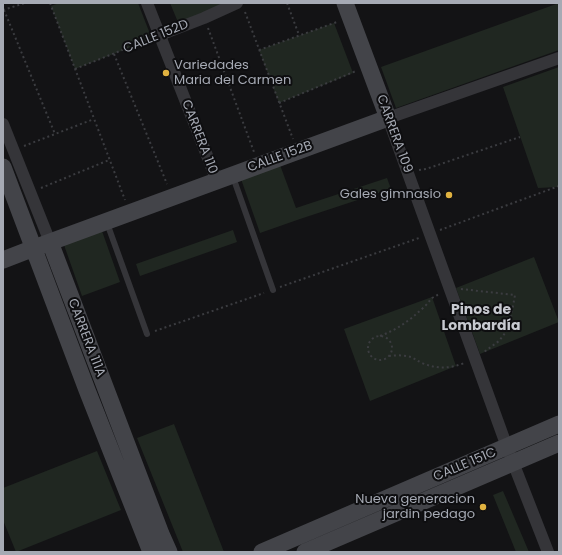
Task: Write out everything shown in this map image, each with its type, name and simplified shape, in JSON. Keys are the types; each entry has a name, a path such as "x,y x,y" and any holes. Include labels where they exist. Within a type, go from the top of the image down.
{"street":[{"name":"CARRERA 110","path":"147,3 217,181"},
{"name":"CALLE 152D","path":"160,36 204,18 240,6"},
{"name":"CARRERA 109","path":"348,10 507,447 548,552"},
{"name":"CALLE 152B","path":"3,260 297,151 559,58"},
{"name":"CARRERA 111A","path":"3,124 169,552"},
{"name":"CARRERA 111A","path":"3,167 87,390 151,552"},
{"name":"CALLE 151C","path":"262,552 559,424"},
{"name":"CALLE 151C","path":"305,552 559,443"}],"lane":[{"name":"CARRERA 110","path":"232,175 273,290"},
{"path":"106,221 147,334"}],"path":[{"path":"24,3 3,10 55,134"},
{"path":"50,3 129,213"},
{"path":"287,3 299,35"},
{"path":"240,6 259,50 297,151"},
{"path":"259,50 299,35 348,10"},
{"path":"204,18 259,165"},
{"name":"CALLE 152D","path":"75,69 160,36"},
{"path":"114,54 173,197"},
{"path":"279,102 369,66"},
{"path":"13,150 94,119"},
{"path":"408,172 426,169 520,137"},
{"path":"30,192 109,160"},
{"path":"147,334 430,234 559,186"},
{"path":"456,288 515,295 509,328 499,341 475,358 456,366 432,367 410,357 400,355 389,356 382,360 378,360 371,356 368,345 373,339 392,331 409,321 427,305 432,296 450,290 456,288"},
{"path":"380,336 390,341 392,349 389,356"}],"shaded area":[{"path":"59,3 138,3 152,39 75,69 51,6"},
{"path":"170,3 237,3 180,27"},
{"path":"559,3 559,50 396,108 381,67"},
{"path":"334,23 353,73 279,103 259,50"},
{"path":"559,67 559,190 558,187 538,188 503,87"},
{"path":"280,165 296,208 387,178 391,189 260,233 241,179"},
{"path":"233,230 237,242 140,276 136,264"},
{"path":"102,231 120,282 82,296 64,245"},
{"path":"534,257 559,322 480,354 456,288"},
{"path":"432,297 456,366 370,401 344,329"},
{"path":"174,424 224,552 183,552 137,438"},
{"path":"97,451 121,510 16,552 3,520 3,488"},
{"path":"503,491 529,552 516,552 493,495"}],"place":[{"name":"Variedades Maria del Carmen","path":"166,73"},
{"name":"Gales gimnasio","path":"449,195"},
{"name":"Nueva generacion jardin pedago","path":"483,507"}],"district":[{"name":"Pinos de Lombardía","path":"481,318"}]}
